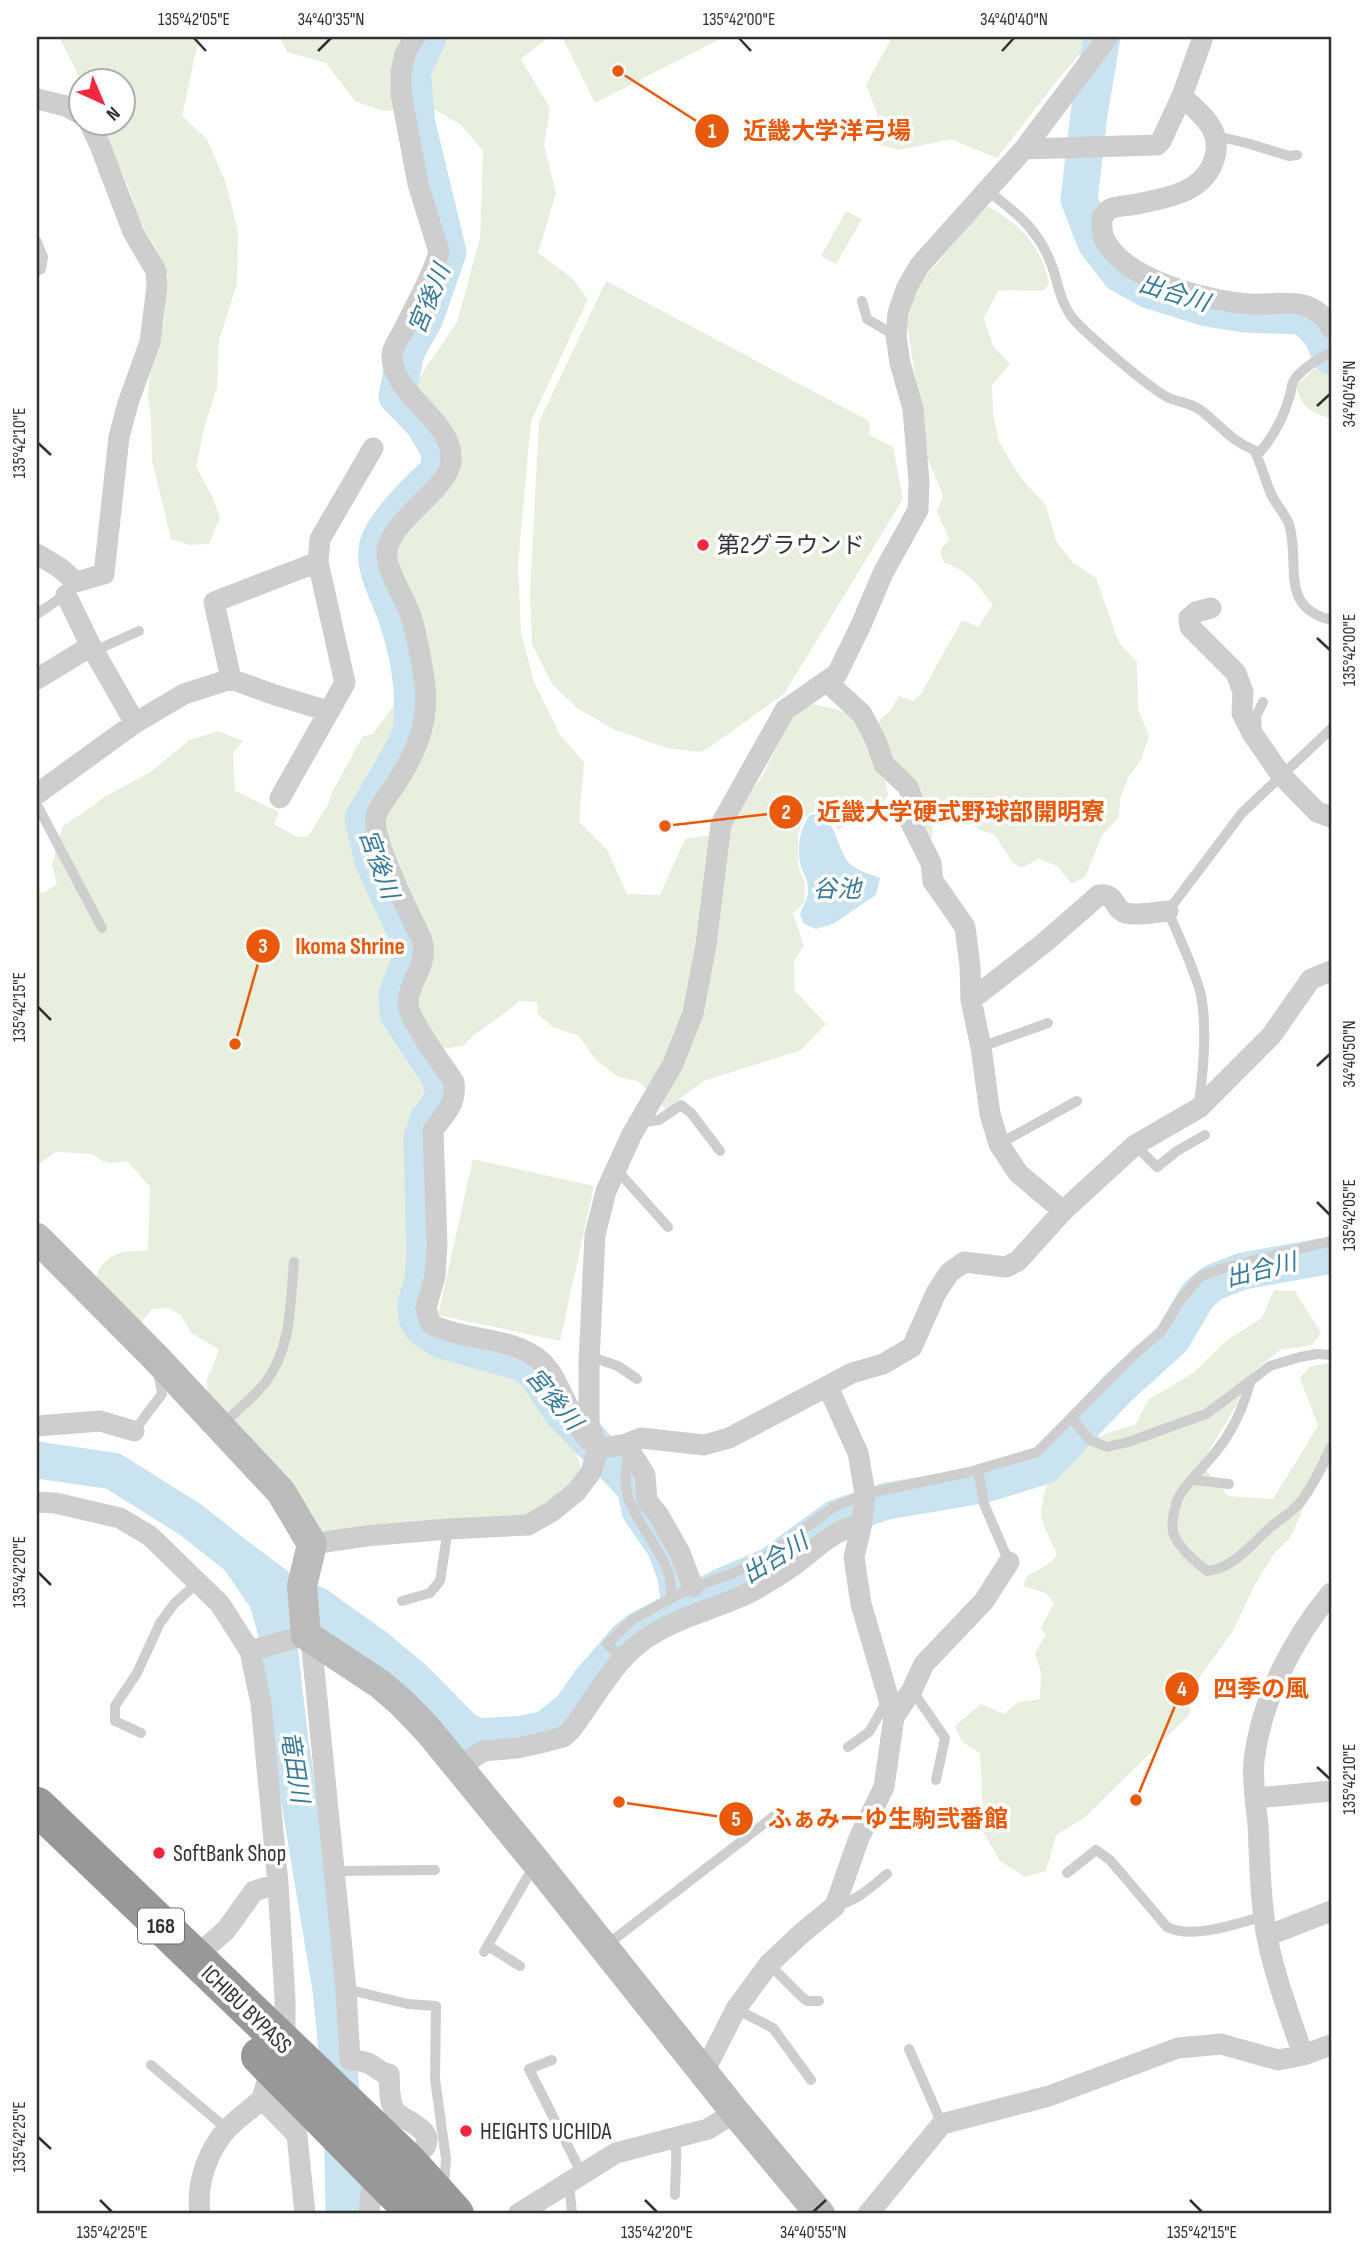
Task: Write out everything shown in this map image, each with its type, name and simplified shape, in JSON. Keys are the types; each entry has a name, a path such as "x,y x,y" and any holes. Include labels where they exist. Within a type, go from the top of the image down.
{"highway":[{"name":"ICHIBU BYPASS","path":"37,1806 194,1958 273,2071"},
{"name":"ICHIBU BYPASS","path":"37,1836 273,2071 377,2154 438,2210"}],"street":[{"path":"415,37 405,54 401,72 401,94 418,184 439,252 419,300 391,355 395,371 406,389 438,425 449,446 451,462 446,475 410,515 387,547 387,562 407,604 415,633 425,690 425,713 421,736 412,757 378,810 375,824 389,870 425,950 407,1004 411,1017 454,1082 456,1092 447,1114 433,1130 437,1245 435,1276 426,1308 430,1323 519,1348 540,1361 554,1380 581,1432 598,1449 629,1448 640,1438 705,1446 729,1438 852,1373 883,1364 912,1348 936,1293 949,1273 964,1262 1006,1267 1018,1261 1063,1211 1135,1145 1199,1108 1271,1036 1311,979 1331,971"},
{"path":"312,1544 366,1536 528,1525 551,1512 576,1492 591,1472 598,1449 589,1423 589,1356 595,1235 606,1191 638,1123 673,1064 693,1013 706,944 721,824 785,710 837,674 883,573 918,510 919,482 912,409 896,335 898,313 907,287 920,265 1024,149 1108,37"},
{"path":"1024,149 1157,145 1182,96 1203,37"},
{"path":"1182,96 1203,116 1217,136 1216,155 1210,170 1189,191 1110,209 1102,216 1102,235 1112,250 1141,274 1179,289 1216,299 1249,304 1304,306 1315,310 1329,322 1331,328"},
{"path":"37,99 66,106"},
{"path":"71,588 104,573 119,437 150,342 157,286 156,271 133,232 96,136"},
{"path":"280,798 345,683 318,562 320,539 373,448"},
{"path":"37,554 60,568 71,588 92,649 135,723"},
{"path":"231,679 214,602 318,562"},
{"path":"1211,608 1196,612 1189,618 1190,627 1236,673 1243,692 1242,713 1281,775 1317,812 1331,817"},
{"path":"37,679 92,649"},
{"path":"37,794 135,723 184,694 231,679 328,711"},
{"path":"826,681 862,714 884,764 908,788 913,801 909,819 931,863 933,881 965,927 971,1000 981,1047 990,1114 999,1144 1018,1173 1063,1211"},
{"path":"971,1000 1044,943 1099,895 1104,894 1114,899 1121,910 1128,914 1168,911"},
{"path":"37,1238 156,1358 281,1492 312,1544 302,1586 346,1989 350,2060 365,2062 381,2073 388,2074 395,2111 418,2127 427,2138 426,2146 377,2154 369,2214"},
{"path":"704,2072 736,2009 769,1964 835,1906 859,1838 884,1787 891,1708 861,1604 854,1557 865,1494 858,1453 828,1387"},
{"path":"37,1426 100,1421 134,1431"},
{"path":"629,1448 645,1475 648,1502 680,1553 693,1587"},
{"path":"37,1502 93,1510 120,1518 150,1536 219,1604 250,1651 261,1703 278,1884 285,1999 273,2071 227,2129 206,2164 197,2196 200,2214"},
{"path":"458,1768 483,1751 517,1748 563,1737 623,1659 640,1643 687,1617 748,1593 784,1572 833,1535 862,1523"},
{"path":"891,1708 912,1690 924,1664 984,1601 1009,1562"},
{"path":"1304,2055 1281,1991 1266,1926 1254,1762 1265,1711 1275,1682 1315,1612 1331,1593"},
{"path":"250,1651 307,1630"},
{"path":"307,1630 403,1703 536,1862 735,2112 820,2214"},
{"path":"1256,1798 1331,1791"},
{"path":"194,1958 226,1930 254,1891 278,1884"},
{"path":"1266,1926 1331,1911"},
{"path":"868,2214 942,2124 1049,2096 1178,2049 1221,2044 1278,2060 1304,2055 1331,2045"},
{"path":"273,2071 297,2135 305,2214"},
{"path":"518,2214 616,2153 708,2129 735,2112"}],"lane":[{"path":"1217,136 1289,156 1297,155"},
{"path":"988,191 1037,234 1052,265 1061,297 1072,317 1126,366 1167,398 1189,403 1202,410 1238,443 1254,450 1271,494 1288,520 1292,534 1296,594 1316,616 1331,620"},
{"path":"37,242 43,257 41,269 37,271"},
{"path":"862,301 867,319 896,335"},
{"path":"1256,455 1268,443 1280,422 1293,383 1309,365 1331,352"},
{"path":"37,614 71,588"},
{"path":"92,649 139,631"},
{"path":"1258,742 1256,716 1263,702"},
{"path":"1199,1108 1203,1070 1200,994 1168,911 1241,813 1331,729"},
{"path":"37,805 102,928"},
{"path":"981,1047 1048,1023"},
{"path":"999,1144 1077,1101"},
{"path":"638,1123 659,1119 681,1105 691,1113 720,1151"},
{"path":"1135,1145 1157,1167 1177,1151 1205,1135"},
{"path":"616,1169 668,1227"},
{"path":"623,1659 607,1644 632,1620 693,1587 729,1576 759,1561 834,1507 865,1494 978,1470 1037,1452 1137,1352 1161,1332 1181,1299 1201,1276 1331,1241"},
{"path":"220,1426 264,1384 279,1361 288,1332 294,1262"},
{"path":"1071,1418 1090,1440 1107,1447 1128,1442 1206,1414 1270,1366 1300,1357 1331,1355"},
{"path":"589,1356 618,1366 637,1379"},
{"path":"134,1431 162,1394 156,1358"},
{"path":"1250,1383 1244,1406 1230,1433 1180,1494 1175,1509 1173,1533 1188,1555 1207,1571 1217,1570 1293,1512 1304,1499 1331,1447"},
{"path":"629,1448 626,1465 627,1496 633,1511 666,1565 671,1599"},
{"path":"978,1470 984,1504 1009,1562"},
{"path":"1194,1480 1229,1484"},
{"path":"402,1601 430,1593 440,1581 448,1529"},
{"path":"141,1733 115,1721 116,1706 137,1673 160,1623 174,1604 197,1583"},
{"path":"912,1690 944,1738 936,1780"},
{"path":"848,1747 869,1732 891,1708"},
{"path":"604,1947 774,1816"},
{"path":"1067,1873 1096,1850 1110,1860 1167,1927 1177,1932 1266,1926"},
{"path":"520,1966 486,1949 536,1862"},
{"path":"334,1871 435,1870"},
{"path":"835,1906 860,1897 887,1874"},
{"path":"769,1964 807,2001 819,2001"},
{"path":"346,1989 408,2004 436,2006 435,2079 446,2167 438,2210"},
{"path":"736,2009 773,2028 811,2080"},
{"path":"909,2049 942,2124"},
{"path":"552,2060 529,2069 576,2178 572,2214"},
{"path":"150,2065 227,2129"},
{"path":"675,2137 678,2158 675,2195"}],"green space":[{"path":"59,37 199,37 182,116 207,139 226,183 238,231 237,284 219,340 217,388 196,467 212,496 220,518 209,544 189,545 171,539 152,460 148,397 150,373 164,323 168,277 156,249 139,221 130,191 105,136 136,136 136,66 74,66"},
{"path":"280,37 549,37 521,59 550,108 544,145 556,193 538,253 572,278 588,299 531,421 518,565 521,632 534,682 560,735 584,762 579,822 607,850 627,894 660,895 685,839 729,832 732,821 764,773 792,714 814,704 854,718 868,738 884,774 888,795 873,817 851,821 839,830 827,814 814,811 803,819 798,836 798,866 805,883 804,903 793,913 804,946 794,961 795,991 826,1024 801,1050 704,1081 666,1109 638,1081 618,1077 596,1060 579,1036 553,1027 538,1014 537,1002 519,1001 463,1046 441,1049 415,1003 429,968 392,857 383,815 427,741 393,557 406,532 453,481 415,384 457,322 480,238 483,151 461,125 434,109 383,111 355,101 326,63 287,52"},
{"path":"724,37 595,103 563,39"},
{"path":"890,37 1095,37 1059,78 997,158 951,139 899,150 876,144 877,113 866,85"},
{"path":"988,206 1028,238 1041,258 1049,283 1045,290 998,291 984,318 993,346 1010,364 992,385 993,413 999,442 1020,477 1046,506 1056,541 1072,562 1096,578 1119,643 1137,662 1138,709 1149,736 1141,760 1128,778 1120,799 1119,817 1102,835 1085,877 1072,884 1057,866 1039,859 1021,868 1013,863 994,834 977,829 972,819 960,808 945,813 933,823 932,838 929,840 877,723 889,712 899,696 913,701 920,695 962,620 978,627 993,605 967,575 944,563 940,551 949,539 937,512 943,495 921,443 919,403 907,323 917,287"},
{"path":"846,211 862,219 836,264 821,256"},
{"name":"第2グラウンド","path":"606,281 869,421 868,434 893,447 903,499 784,694 706,750 699,752 667,748 613,729 577,708 552,684 532,644 530,592 539,422"},
{"path":"1324,360 1331,371 1331,419 1308,408 1301,400 1296,386"},
{"path":"400,689 407,692 409,717 393,762 369,797 359,818 369,860 409,953 391,1007 406,1037 441,1089 440,1099 423,1117 417,1134 422,1222 420,1274 409,1307 417,1331 435,1342 521,1366 538,1382 548,1404 562,1420 581,1467 569,1485 540,1511 512,1519 331,1533 320,1531 211,1400 207,1379 218,1349 191,1333 181,1315 168,1308 152,1309 141,1323 94,1280 109,1258 129,1251 148,1250 150,1187 127,1161 102,1161 93,1154 56,1152 37,1165 37,890 43,893 57,884 52,865 62,827 106,796 152,771 189,740 219,731 243,741 233,753 235,791 279,812 274,824 297,837 308,836 329,803 331,794 363,736 373,734 392,708"},
{"path":"473,1159 594,1186 560,1341 438,1315"},
{"path":"1274,1290 1295,1291 1321,1333 1312,1345 1280,1350 1248,1376 1237,1404 1201,1464 1228,1496 1273,1499 1318,1426 1300,1378 1309,1367 1331,1362 1331,1466 1305,1505 1290,1538 1273,1555 1254,1586 1233,1631 1196,1682 1189,1715 1084,1818 1056,1835 1046,1871 1025,1877 1000,1861 984,1834 980,1753 962,1742 955,1726 981,1704 1004,1714 1018,1702 1040,1699 1041,1673 1035,1653 1046,1635 1041,1628 1054,1603 1046,1593 1023,1586 1026,1577 1051,1562 1057,1555 1041,1515 1048,1484 1055,1471 1078,1449 1106,1434 1135,1425 1148,1400 1193,1373 1227,1340 1262,1318"}],"water":[{"name":"谷池","path":"810,815 819,815 830,824 849,863 880,878 876,895 833,924 816,929 804,924 800,915 808,889 800,863 799,844"}],"waterway":[{"name":"宮後川","path":"428,37 412,72 417,124 448,252 425,318 406,352 397,396 424,424 440,452 439,471 393,518 377,549 380,574 396,615 407,655 412,724 399,758 363,819 373,861 414,950 397,995 398,1013 437,1073 444,1094 436,1111 428,1119 422,1139 425,1253 423,1281 416,1303 417,1318 422,1327 441,1340 524,1363 536,1373 561,1411 635,1487 640,1510 665,1547 676,1576 680,1609"},
{"name":"出合川","path":"1102,37 1079,199 1096,243 1120,274 1149,290 1207,308 1244,314 1303,316 1321,333 1331,356"},
{"name":"出合川","path":"238,1557 282,1590 318,1606 374,1646 415,1680 465,1731 480,1737 546,1729 571,1709 626,1640 639,1630 725,1585 770,1566 836,1518 887,1501 982,1485 1044,1466 1119,1387 1172,1339 1198,1295 1214,1282 1243,1271 1331,1255"},
{"name":"竜田川","path":"37,1460 113,1471 191,1520 238,1557 267,1599 278,1637 290,1742 331,1989 342,2101 344,2214"}],"place":[{"name":"近畿大学洋弓場","path":"618,71"},
{"name":"第2グラウンド","path":"703,545"},
{"name":"近畿大学硬式野球部開明寮","path":"665,826"},
{"name":"Ikoma Shrine","path":"235,1044"},
{"name":"四季の風","path":"1136,1800"},
{"name":"ふぁみーゆ生駒弐番館","path":"619,1802"},
{"name":"SoftBank Shop","path":"159,1853"},
{"name":"HEIGHTS UCHIDA","path":"466,2131"}]}
